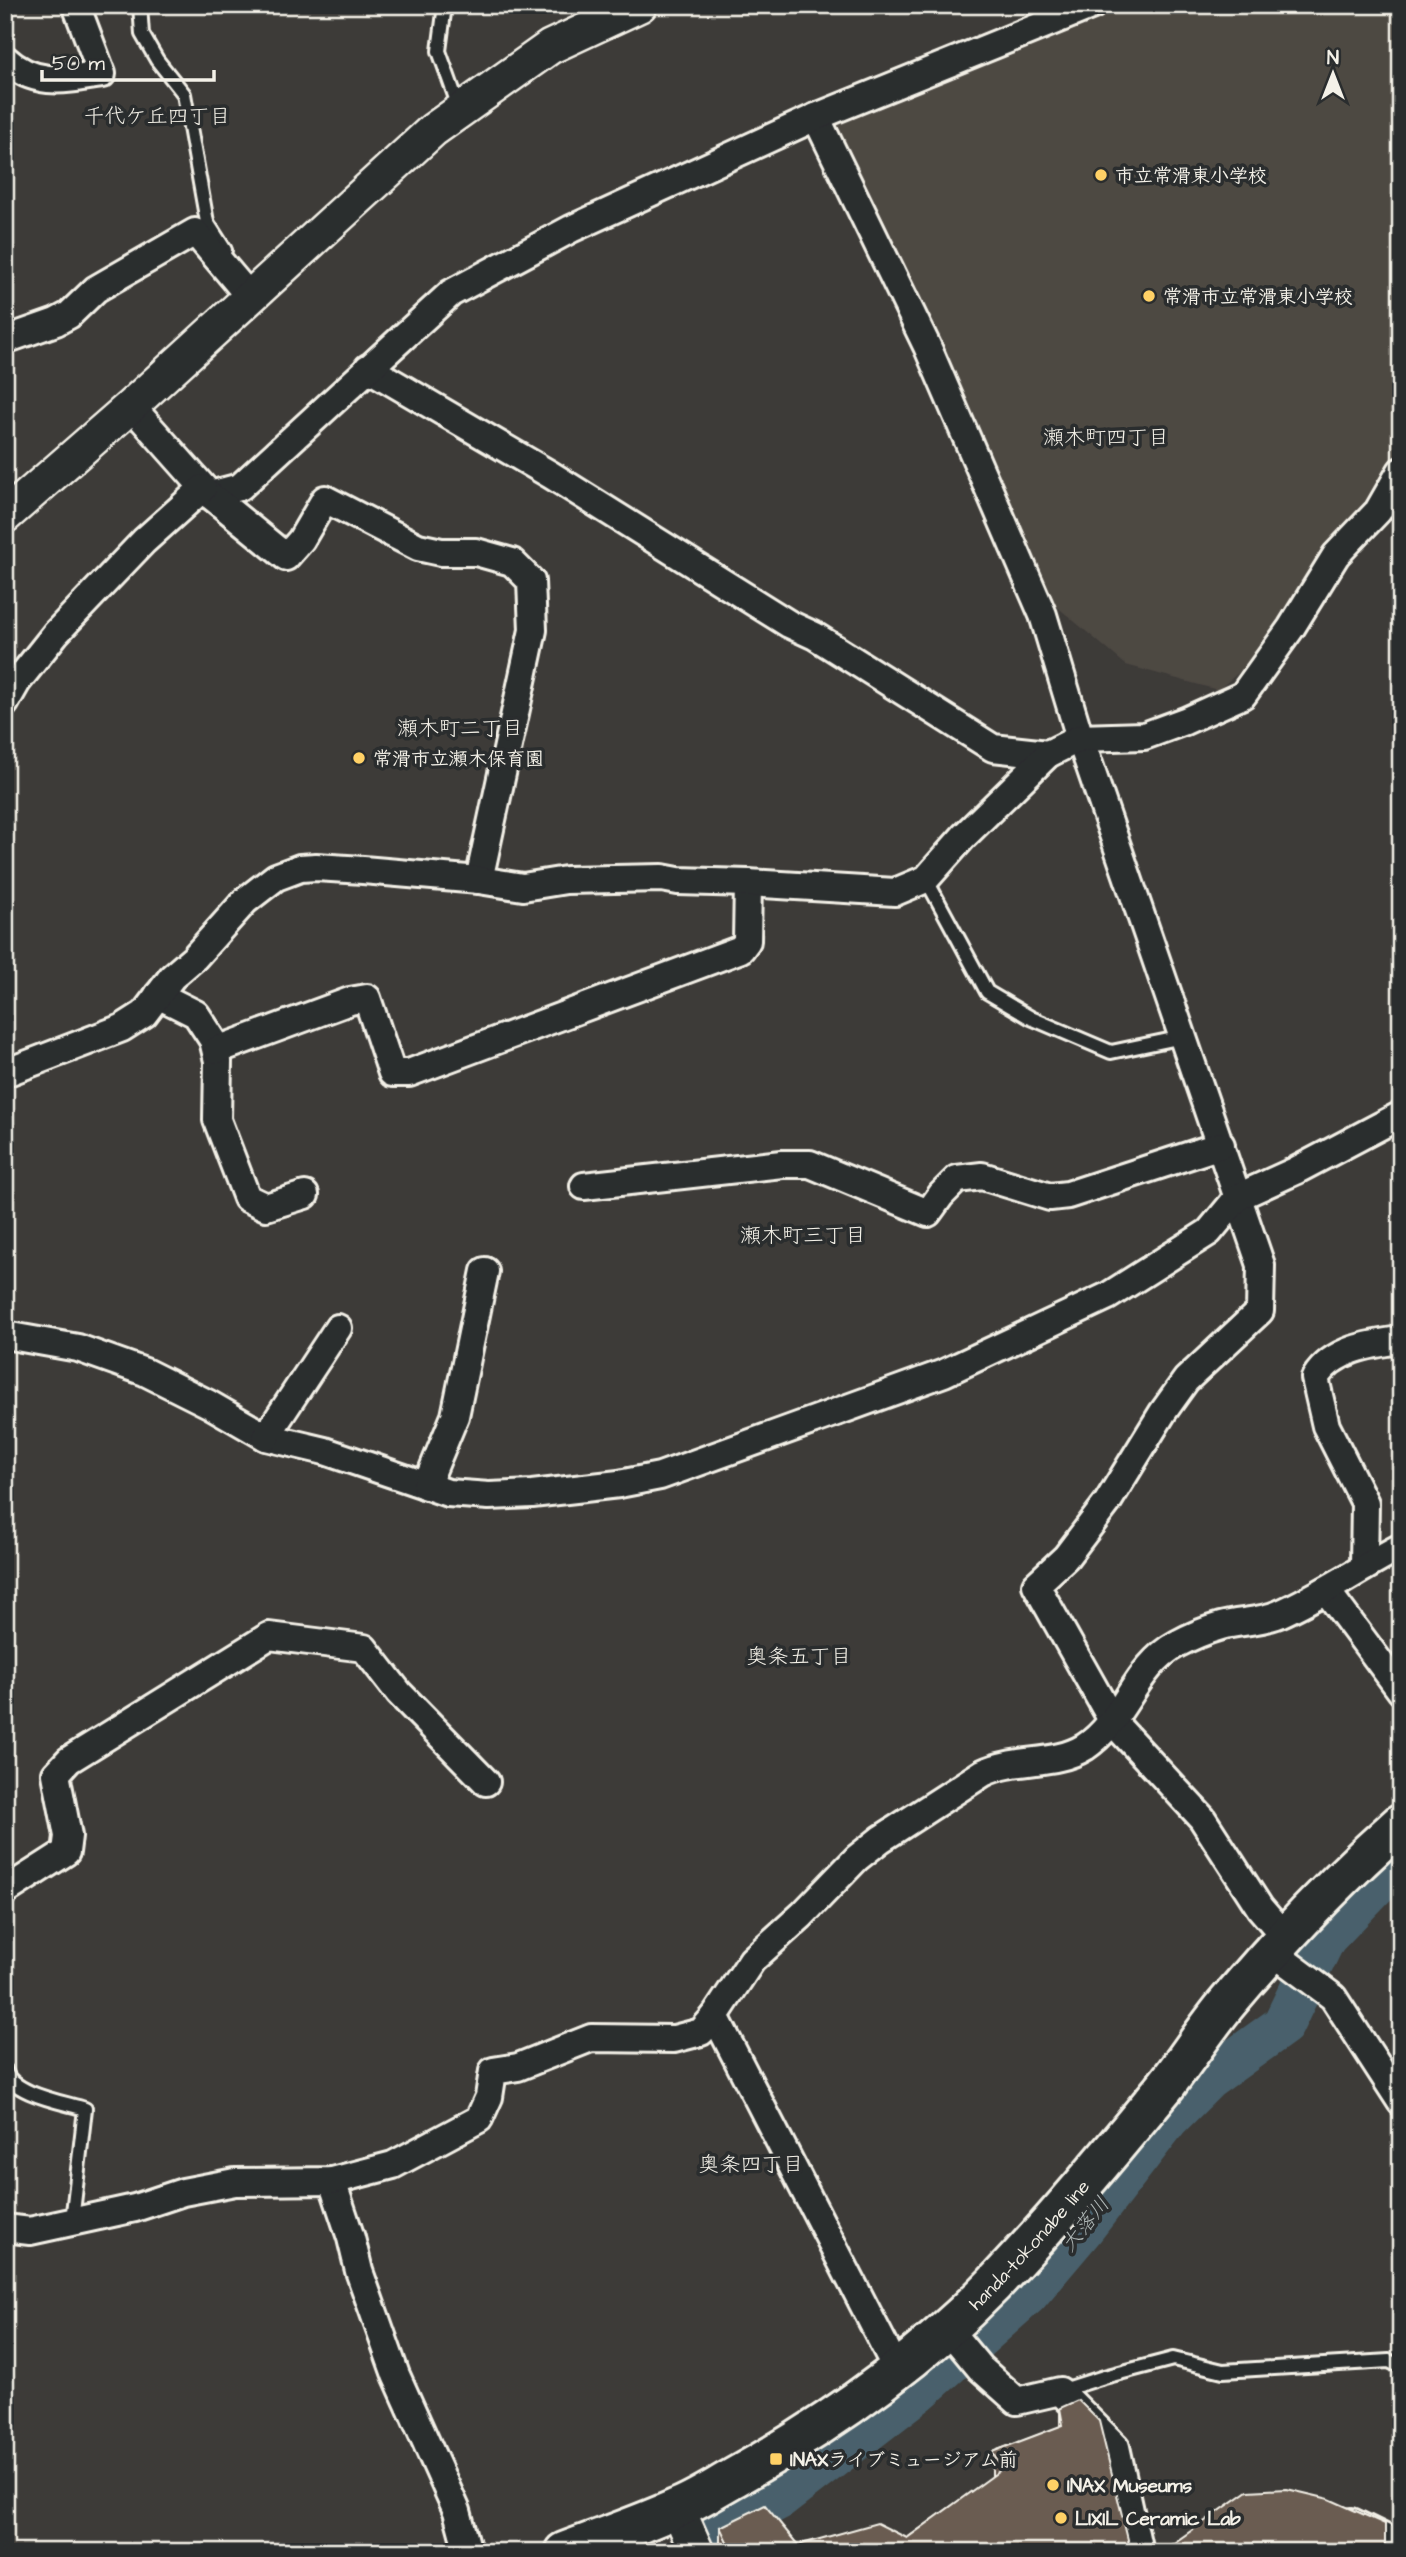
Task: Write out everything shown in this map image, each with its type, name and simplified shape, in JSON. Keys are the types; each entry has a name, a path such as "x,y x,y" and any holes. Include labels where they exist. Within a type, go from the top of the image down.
{"main road":[{"name":"handa-tokonabe line","path":"588,2548 678,2508 764,2460 842,2410 897,2370 954,2336 991,2287 1038,2237 1168,2082 1227,2004 1298,1963 1372,1849 1401,1823"}],"street":[{"path":"5,59 16,69 37,79 102,74 76,5"},
{"path":"5,516 131,406 244,290 433,130 550,47 640,5"},
{"path":"5,703 57,633 144,541 207,491 240,486 451,293 571,229 816,117 1093,5"},
{"path":"816,117 916,322 1043,615 1080,738 1261,1265 1261,1311 1186,1380 1143,1442 1107,1503 1066,1557 1036,1585 1113,1722 1202,1818 1298,1963 1333,1997 1401,2102"},
{"path":"5,340 57,323 96,289 195,232 244,290"},
{"path":"368,368 551,475 993,748 1048,754"},
{"path":"131,406 207,491 286,558 301,540 325,499 418,547 441,552 476,552 512,562 530,581 533,630 479,880"},
{"path":"5,1073 122,1028 145,1014 172,977 194,958 261,886 288,872 316,866 479,880 523,887 566,880 648,878 895,892 926,880 964,836 1048,754 1080,738 1144,736 1244,695 1291,628 1336,555 1378,511 1401,471"},
{"path":"217,1050 350,1001 367,998 391,1073 408,1073 741,949 747,940 748,883"},
{"path":"158,995 196,1014 213,1040 217,1050 217,1120 247,1198 266,1207 305,1195"},
{"path":"5,1335 78,1348 145,1372 267,1437 325,1451 447,1493 489,1496 532,1494 619,1484 660,1476 944,1373 1108,1296 1209,1232 1238,1196 1295,1171 1401,1115"},
{"path":"584,1186 782,1164 810,1164 928,1213 957,1179 982,1176 1050,1197 1068,1195 1221,1145"},
{"path":"426,1486 455,1416 485,1271"},
{"path":"267,1437 338,1328"},
{"path":"1364,1566 1365,1503 1326,1426 1315,1378 1337,1357 1365,1345 1401,1340"},
{"path":"5,2228 30,2231 135,2208 183,2192 235,2182 332,2181 393,2165 479,2119 489,2097 493,2071 518,2067 591,2038 674,2039 701,2032 715,2016 752,1960 802,1915 856,1858 881,1839 983,1773 1005,1765 1064,1758 1087,1746 1113,1722 1150,1667 1175,1645 1222,1626 1248,1623 1277,1615 1401,1547"},
{"path":"1326,1590 1401,1691"},
{"path":"5,1891 66,1852 68,1836 57,1774 69,1760 269,1636 364,1648 399,1693 486,1782"},
{"path":"715,2016 897,2370"},
{"path":"332,2181 359,2271 396,2375 457,2511 468,2552"},
{"path":"954,2336 980,2368 1017,2401 1060,2391 1116,2447 1139,2552"},
{"path":"678,2508 697,2552"},
{"path":"1326,2510 1401,2546"}],"lane":[{"path":"140,5 142,34 157,60 184,94 207,222 228,256 244,290"},
{"path":"445,5 439,51 460,111"},
{"path":"926,880 987,992 1031,1018 1111,1052 1184,1037"},
{"path":"5,2070 7,2078 19,2088 85,2109 72,2221"},
{"path":"1060,2391 1173,2359 1223,2371 1389,2361 1401,2367"}],"shaded area":[{"name":"常滑市立常滑東小学校","path":"1093,5 1401,5 1401,475 1291,628 1218,690 1126,665 1029,583 816,117"}],"building":[{"path":"1078,2400 1099,2421 1131,2552 732,2552 720,2527 765,2505 798,2545 877,2523 907,2538 1002,2469 992,2452 1063,2425 1060,2408"},
{"path":"1287,2489 1329,2499 1385,2524 1385,2552 1161,2552 1248,2491"}],"waterway":[{"name":"大落川","path":"712,2534 779,2499 919,2391 1028,2294 1083,2229 1168,2119 1208,2079 1283,2025 1325,1938 1401,1859"}],"place":[{"name":"市立常滑東小学校","path":"1101,175"},
{"name":"常滑市立常滑東小学校","path":"1149,296"},
{"name":"常滑市立瀬木保育園","path":"359,758"},
{"name":"INAXライブミュージアム前","path":"776,2459"},
{"name":"INAX Museums","path":"1053,2485"},
{"name":"LIXIL Ceramic Lab","path":"1061,2518"}],"district":[{"name":"千代ケ丘四丁目","path":"157,116"},
{"name":"瀬木町四丁目","path":"1106,437"},
{"name":"瀬木町二丁目","path":"460,728"},
{"name":"瀬木町三丁目","path":"803,1235"},
{"name":"奥条五丁目","path":"799,1656"},
{"name":"奥条四丁目","path":"751,2164"}]}
